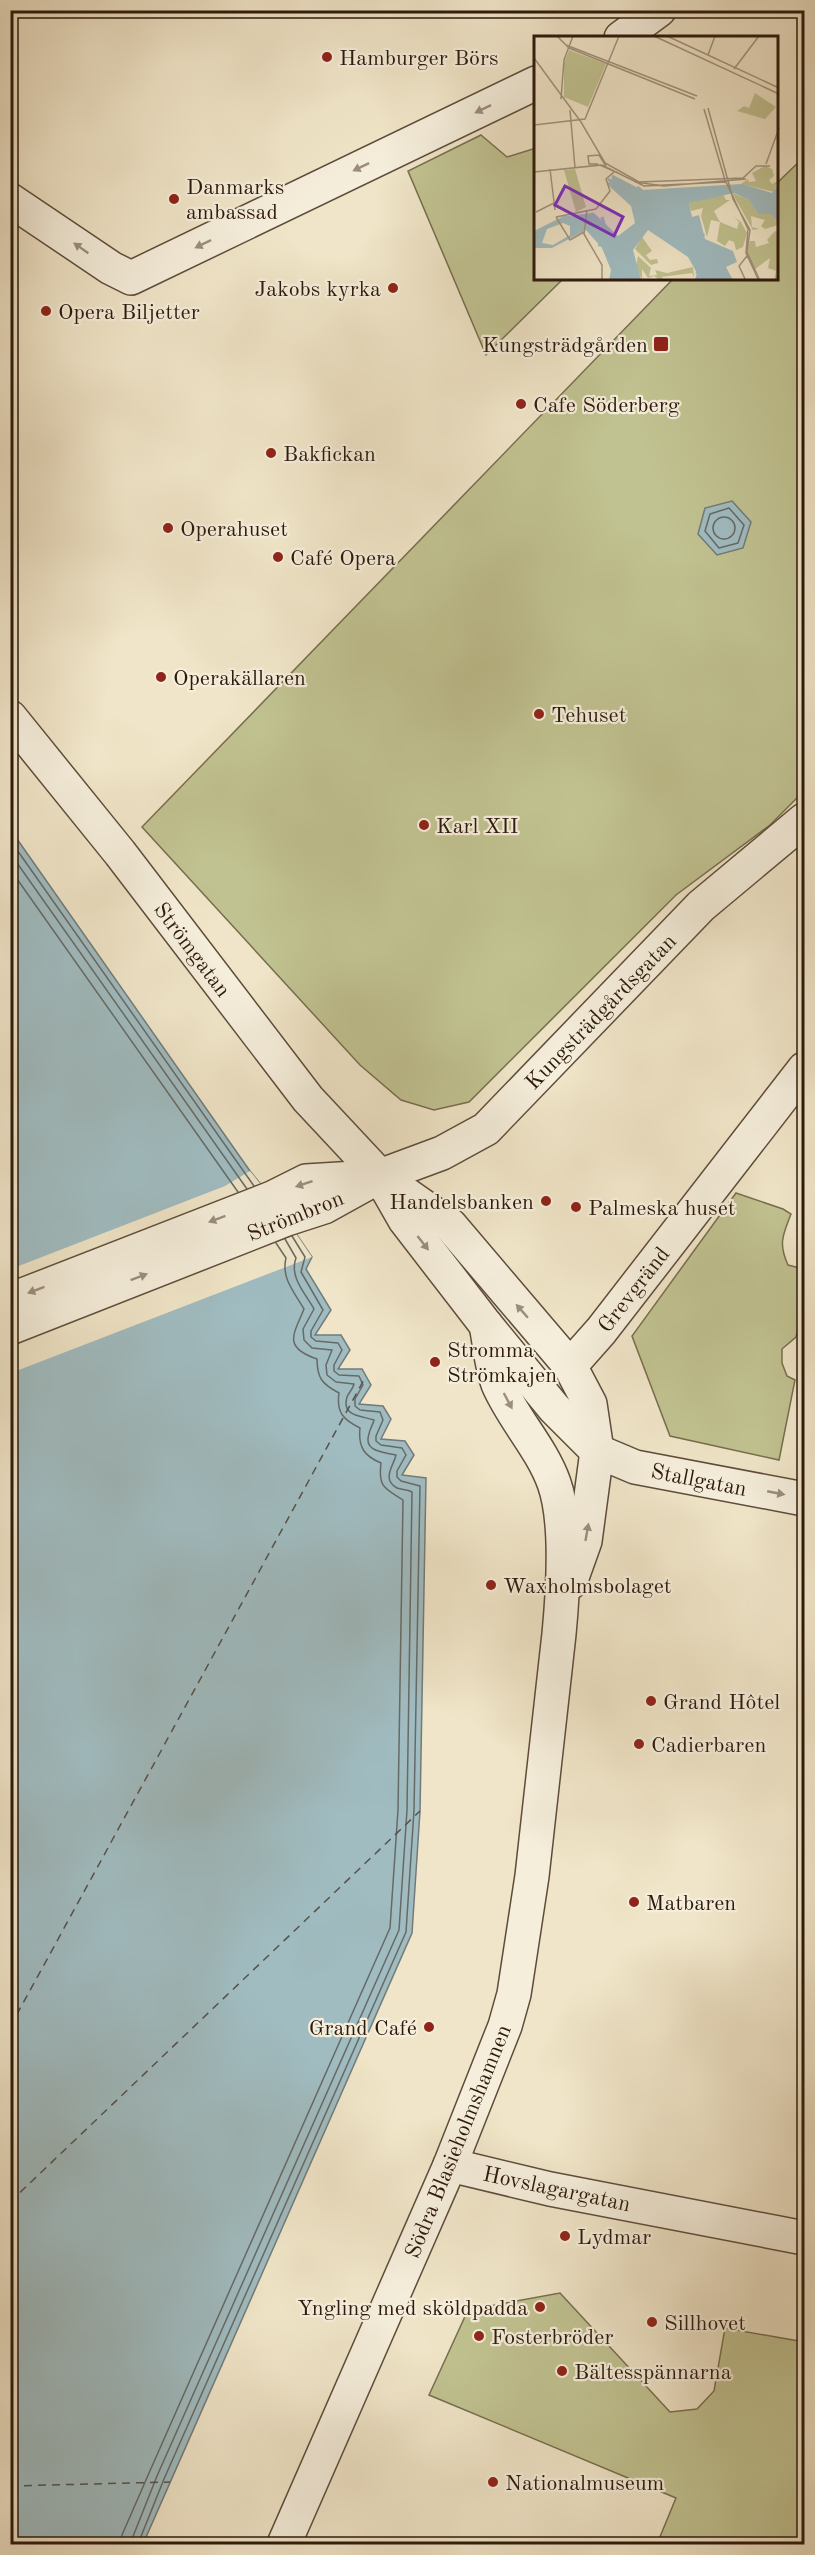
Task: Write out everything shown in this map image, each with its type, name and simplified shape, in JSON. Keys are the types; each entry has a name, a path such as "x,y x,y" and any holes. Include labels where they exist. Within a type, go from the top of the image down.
{"street":[{"path":"624,36 659,10"},
{"path":"10,200 111,268 131,278 534,84"},
{"name":"Strömgatan","path":"10,717 103,831 308,1099 380,1176"},
{"name":"Kungsträdgårdsgatan","path":"380,1176 442,1153 486,1129 701,906 804,820"},
{"name":"Grevgränd","path":"570,1366 608,1322 804,1069"},
{"name":"Strömbron","path":"10,1300 279,1208 324,1207 380,1176"},
{"name":"Södra Blasieholmshamnen","path":"380,1176 405,1220 486,1325 554,1408 597,1451"},
{"name":"Södra Blasieholmshamnen","path":"380,1176 450,1225 570,1366 590,1404 597,1451 585,1541 561,1607"},
{"name":"Strömbron","path":"10,1328 279,1208"},
{"name":"Södra Blasieholmshamnen","path":"284,2544 450,2165 495,2055 514,1994 532,1876 561,1607 562,1528 555,1484 544,1459 522,1429 497,1382 486,1325"},
{"name":"Stallgatan","path":"597,1451 635,1467 804,1499"},
{"name":"Hovslagargatan","path":"450,2165 550,2189 804,2238"}],"green space":[{"path":"481,135 507,157 534,149 534,280 562,280 486,355 408,171"},
{"name":"Kungsträdgården","path":"804,157 804,791 770,825 676,895 469,1102 434,1110 401,1100 360,1065 142,827 672,280 779,280 779,181"},
{"path":"736,1193 783,1209 791,1214 784,1234 783,1251 788,1265 804,1269 804,1307 796,1337 782,1349 782,1363 787,1376 795,1380 779,1460 670,1436 632,1336"},
{"path":"560,2293 670,2412 697,2409 714,2391 725,2328 804,2342 804,2544 657,2544 676,2498 429,2395 468,2310"}],"water":[{"path":"732,501 751,522 743,548 717,555 698,534 705,508"},
{"path":"10,829 312,1257 306,1269 331,1310 315,1335 341,1335 350,1350 338,1369 362,1369 371,1385 359,1404 383,1406 391,1419 381,1439 405,1441 414,1455 402,1475 426,1478 420,1811 412,1933 143,2544 11,2544"}],"pier":[{"path":"250,1171 272,1198 312,1257 11,1373 11,1269 225,1186"}],"ferry route":[{"path":"10,2027 366,1376"},
{"path":"10,2202 420,1811"},
{"path":"10,2486 170,2482"}],"place":[{"name":"Hamburger Börs","path":"327,57"},
{"name":"Danmarks ambassad","path":"174,199"},
{"name":"Jakobs kyrka","path":"393,288"},
{"name":"Opera Biljetter","path":"46,311"},
{"name":"Kungsträdgården","path":"661,344"},
{"name":"Cafe Söderberg","path":"521,404"},
{"name":"Bakfickan","path":"271,453"},
{"name":"Operahuset","path":"168,528"},
{"name":"Café Opera","path":"278,557"},
{"name":"Operakällaren","path":"161,677"},
{"name":"Tehuset","path":"539,714"},
{"name":"Karl XII","path":"424,825"},
{"name":"Handelsbanken","path":"546,1201"},
{"name":"Palmeska huset","path":"576,1207"},
{"name":"Stromma Strömkajen","path":"435,1362"},
{"name":"Waxholmsbolaget","path":"491,1585"},
{"name":"Grand Hôtel","path":"651,1701"},
{"name":"Cadierbaren","path":"639,1744"},
{"name":"Matbaren","path":"634,1902"},
{"name":"Grand Café","path":"429,2027"},
{"name":"Lydmar","path":"565,2236"},
{"name":"Yngling med sköldpadda","path":"540,2307"},
{"name":"Sillhovet","path":"652,2322"},
{"name":"Fosterbröder","path":"479,2336"},
{"name":"Bältesspännarna","path":"562,2371"},
{"name":"Nationalmuseum","path":"493,2482"}]}
